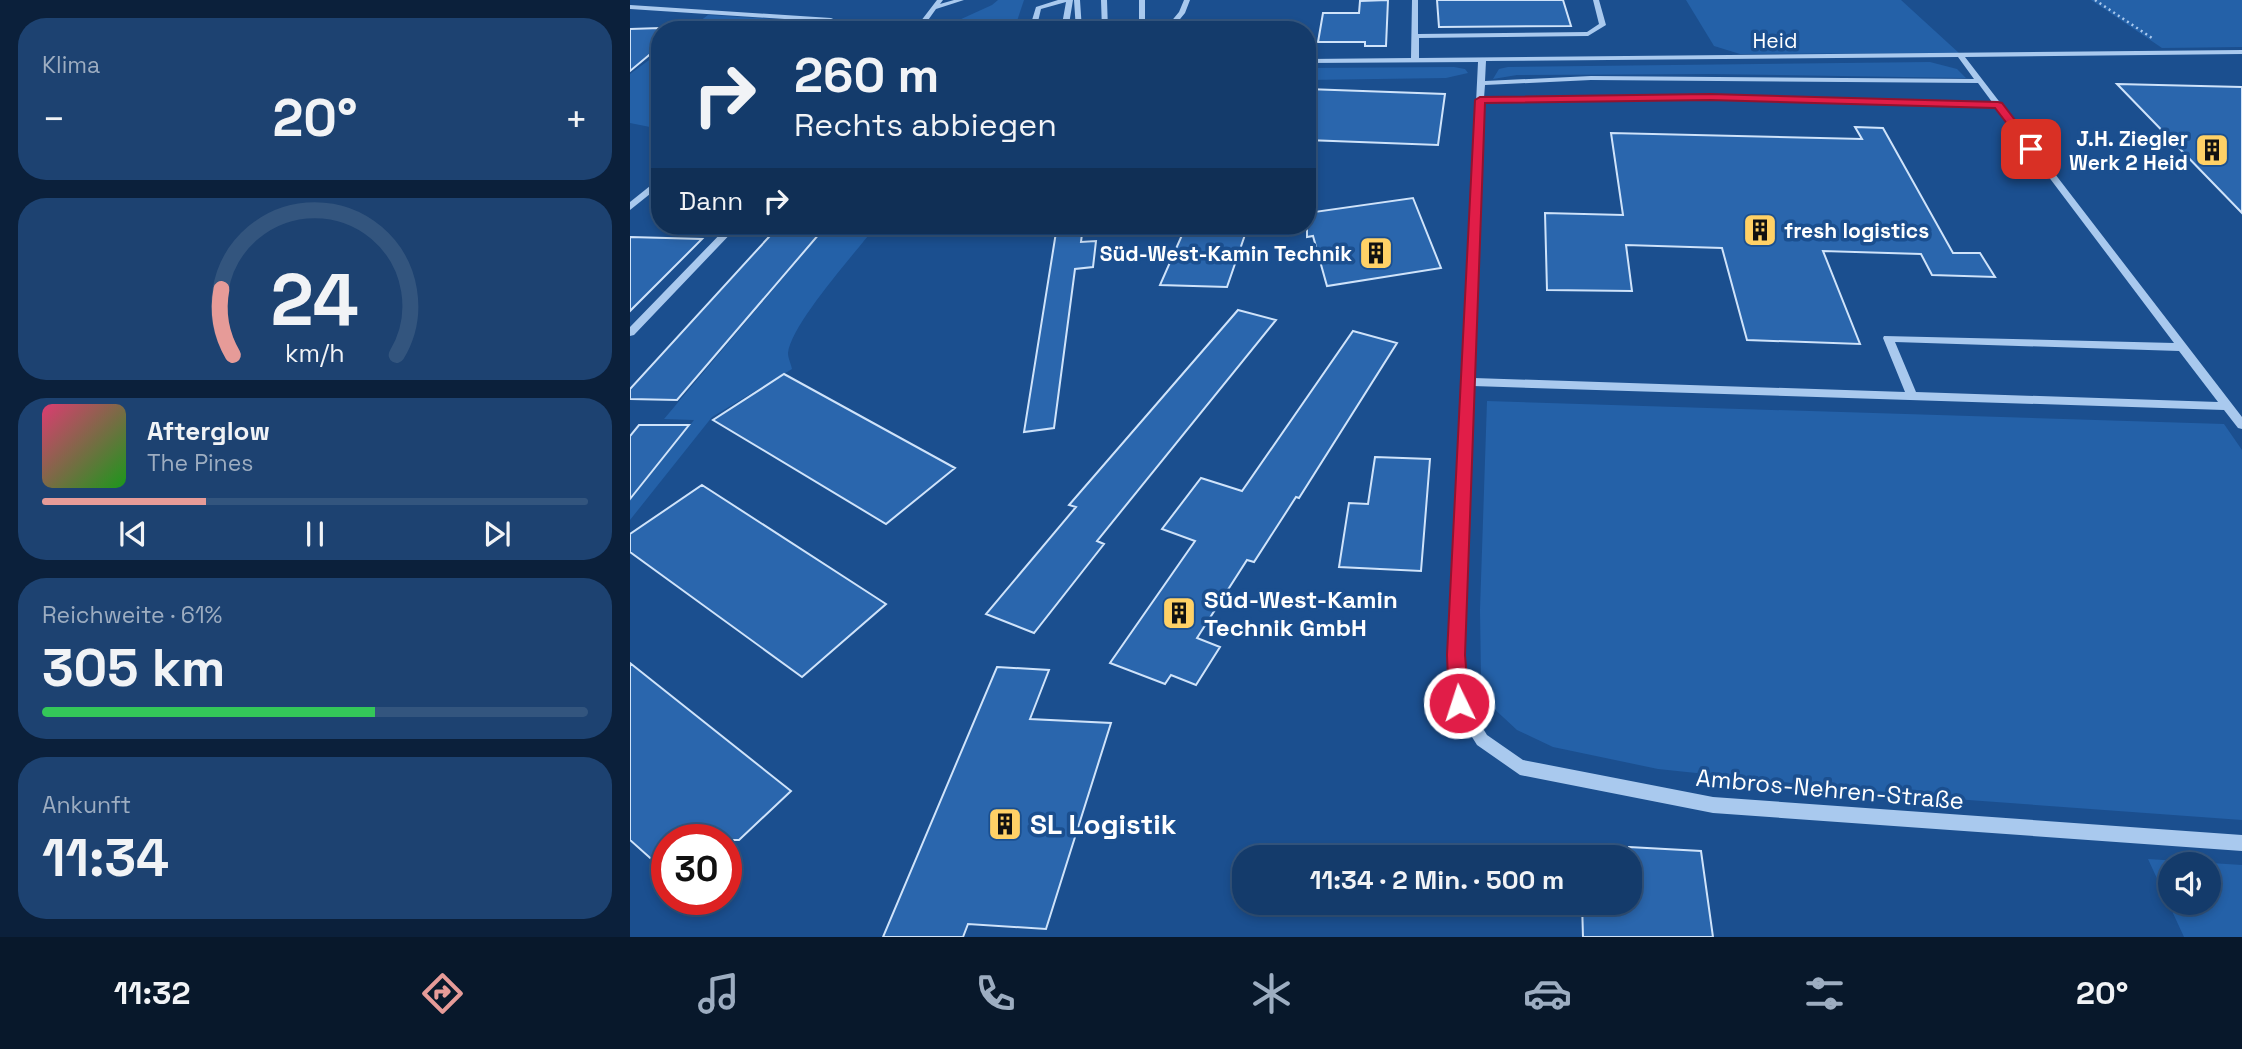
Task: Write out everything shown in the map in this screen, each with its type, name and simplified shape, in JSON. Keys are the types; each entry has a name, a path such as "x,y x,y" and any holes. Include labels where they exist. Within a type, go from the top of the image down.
{"street":[{"path":"924,21 940,0"},
{"path":"934,8 961,0"},
{"path":"1034,21 1038,8 1068,0 1065,21"},
{"path":"1077,0 1078,21"},
{"path":"1104,0 1105,21"},
{"path":"1142,0 1142,21"},
{"path":"1175,21 1182,13 1187,0"},
{"path":"1415,0 1415,60"},
{"path":"1416,36 1588,34 1603,25 1596,0"},
{"path":"630,7 833,21"},
{"name":"Heid","path":"1316,61 2242,52"},
{"path":"1961,56 2242,425"},
{"name":"Ambros-Nehren-Straße","path":"1482,60 1456,655 1459,703 1482,740 1520,767 1713,805 2242,843"},
{"path":"1480,83 1591,78 1980,81"},
{"path":"1480,100 1710,97 1998,105"},
{"path":"630,206 635,197 651,187"},
{"path":"630,332 724,235"},
{"path":"1912,395 1888,338 2180,347"},
{"path":"1468,382 2227,406"}],"path":[{"path":"2095,0 2176,54"}],"shaded area":[{"path":"998,0 1024,0 1017,21 957,21"},
{"path":"1686,0 1901,0 1959,53 1740,54 1714,46"},
{"path":"2091,0 2242,0 2242,47 2162,48"},
{"path":"708,15 806,21 700,21"},
{"path":"651,59 651,127 630,123 630,74"},
{"path":"1930,62 1957,69 1966,78 1710,74 1517,75 1493,79 1499,69 1508,67"},
{"path":"1454,67 1465,69 1468,73 1446,78 1316,80 1316,68"},
{"path":"819,235 869,235 800,325 788,353 792,369 712,417 630,520 630,500 694,420 664,419"},
{"path":"1487,401 2224,424 2242,450 2242,820 1927,797 1658,769 1553,747 1517,730 1490,705 1481,676 1480,610"},
{"path":"2148,859 2158,860 2158,881"},
{"path":"2221,864 2242,865 2242,937 2184,937 2174,915 2221,915"}],"building":[{"path":"1388,0 1386,46 1365,46 1365,42 1318,42 1323,13 1359,13 1360,1"},
{"path":"1437,0 1563,0 1571,26 1439,27"},
{"path":"651,28 651,54 630,71 630,29"},
{"name":"J.H. Ziegler Werk 2 Heid","path":"2117,84 2242,87 2242,213"},
{"path":"1316,89 1445,94 1438,145 1316,140"},
{"name":"fresh logistics","path":"1855,127 1883,128 1953,253 1980,253 1995,277 1932,275 1921,254 1823,251 1860,344 1747,340 1722,248 1626,245 1632,291 1547,290 1545,213 1623,215 1611,133 1862,139"},
{"name":"Süd-West-Kamin Technik","path":"1413,198 1441,268 1327,286 1313,236 1307,237 1316,235 1316,212"},
{"path":"771,235 818,235 677,400 630,399 630,389"},
{"path":"1056,235 1082,235 1081,242 1096,241 1093,267 1075,269 1054,428 1024,432"},
{"path":"1182,235 1245,235 1227,287 1160,285"},
{"path":"630,237 702,239 630,311"},
{"path":"1238,310 1276,320 1097,541 1104,544 1034,633 986,614 1076,507 1069,505"},
{"path":"1353,331 1397,343 1299,498 1296,497 1254,562 1247,560 1197,638 1220,647 1196,685 1171,675 1165,684 1110,663 1195,541 1162,529 1201,478 1242,491"},
{"path":"784,374 955,468 886,524 713,420"},
{"path":"639,425 689,425 630,499 630,436"},
{"path":"1375,457 1430,459 1421,571 1339,567 1349,503 1368,504"},
{"path":"702,485 886,604 802,677 630,552 630,534"},
{"path":"630,663 791,791 742,837 742,824 651,824 651,859 630,840"},
{"name":"SL Logistik","path":"997,667 1049,670 1030,719 1111,723 1046,929 968,924 963,937 883,937"},
{"path":"1642,848 1701,851 1713,937 1583,937 1582,915 1642,915"}],"place":[{"name":"J.H. Ziegler Werk 2 Heid","path":"2212,150"},
{"name":"fresh logistics","path":"1760,230"},
{"name":"Süd-West-Kamin Technik","path":"1376,253"},
{"name":"Süd-West-Kamin Technik GmbH","path":"1179,613"},
{"name":"SL Logistik","path":"1005,824"}],"route":[{"path":"1459,703 1456,655 1480,100 1710,97 1998,105 2031,149"}]}
